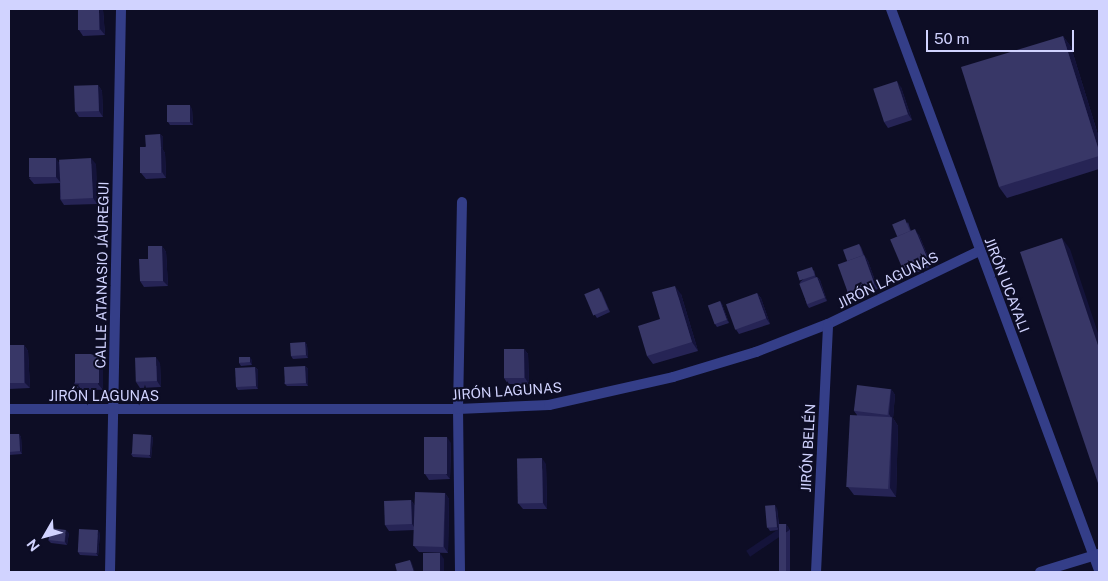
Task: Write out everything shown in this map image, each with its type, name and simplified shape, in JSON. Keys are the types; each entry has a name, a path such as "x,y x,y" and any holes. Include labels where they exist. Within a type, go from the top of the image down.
{"street":[{"name":"CALLE ATANASIO JÁUREGUI","path":"110,572 120,9"},
{"name":"JIRÓN UCAYALI","path":"891,9 979,251 1097,555 1099,570"},
{"path":"460,572 458,409 462,202"},
{"name":"JIRÓN LAGUNAS","path":"9,409 458,409 549,405 673,377 746,354 828,324 979,251"},
{"name":"JIRÓN BELÉN","path":"816,572 828,324"},
{"path":"1040,572 1097,555"}],"building":[{"path":"78,9 99,9 99,30 78,30"},
{"path":"1063,36 1099,156 999,187 961,67"},
{"path":"897,81 908,114 884,122 873,89"},
{"path":"98,85 99,111 75,112 74,86"},
{"path":"167,105 190,105 190,122 167,122"},
{"path":"160,134 161,147 146,148 145,135"},
{"path":"140,147 161,147 161,173 140,173"},
{"path":"29,158 56,158 56,177 29,177"},
{"path":"91,158 93,198 61,200 59,160"},
{"path":"905,219 910,231 897,236 892,224"},
{"path":"915,229 928,260 903,271 890,240"},
{"path":"1062,238 1099,348 1099,486 1020,252"},
{"path":"859,244 863,255 847,261 843,250"},
{"path":"148,246 162,246 163,281 140,281 139,259 148,259"},
{"path":"864,255 874,283 848,293 838,265"},
{"path":"812,267 815,276 800,281 797,272"},
{"path":"817,277 825,298 807,304 799,284"},
{"path":"675,286 692,342 647,356 638,326 660,319 652,292"},
{"path":"599,288 608,309 593,315 584,294"},
{"path":"757,293 766,318 735,330 726,304"},
{"path":"720,301 727,320 715,324 708,305"},
{"path":"305,342 306,355 291,356 290,343"},
{"path":"9,345 24,345 24,383 9,383"},
{"path":"504,349 524,349 524,378 504,378"},
{"path":"75,354 99,354 99,383 75,383"},
{"path":"156,357 157,381 136,382 135,358"},
{"path":"239,357 250,357 250,362 239,363"},
{"path":"305,366 306,383 285,384 284,367"},
{"path":"255,367 256,386 236,387 235,368"},
{"path":"857,385 891,389 888,415 854,411"},
{"path":"850,415 892,417 888,489 846,487"},
{"path":"9,434 19,434 20,451 9,452"},
{"path":"133,434 151,435 150,455 132,454"},
{"path":"424,437 447,437 447,474 424,474"},
{"path":"517,458 542,458 543,503 518,503"},
{"path":"415,492 445,493 443,547 413,546"},
{"path":"411,500 412,524 385,525 384,501"},
{"path":"775,505 777,527 767,528 765,506"},
{"path":"779,524 786,524 786,572 779,572"},
{"path":"50,528 66,530 64,542 49,540"},
{"path":"79,529 98,530 97,553 78,552"},
{"path":"423,553 440,553 440,572 423,572"},
{"path":"410,560 414,572 397,572 395,564"}]}
